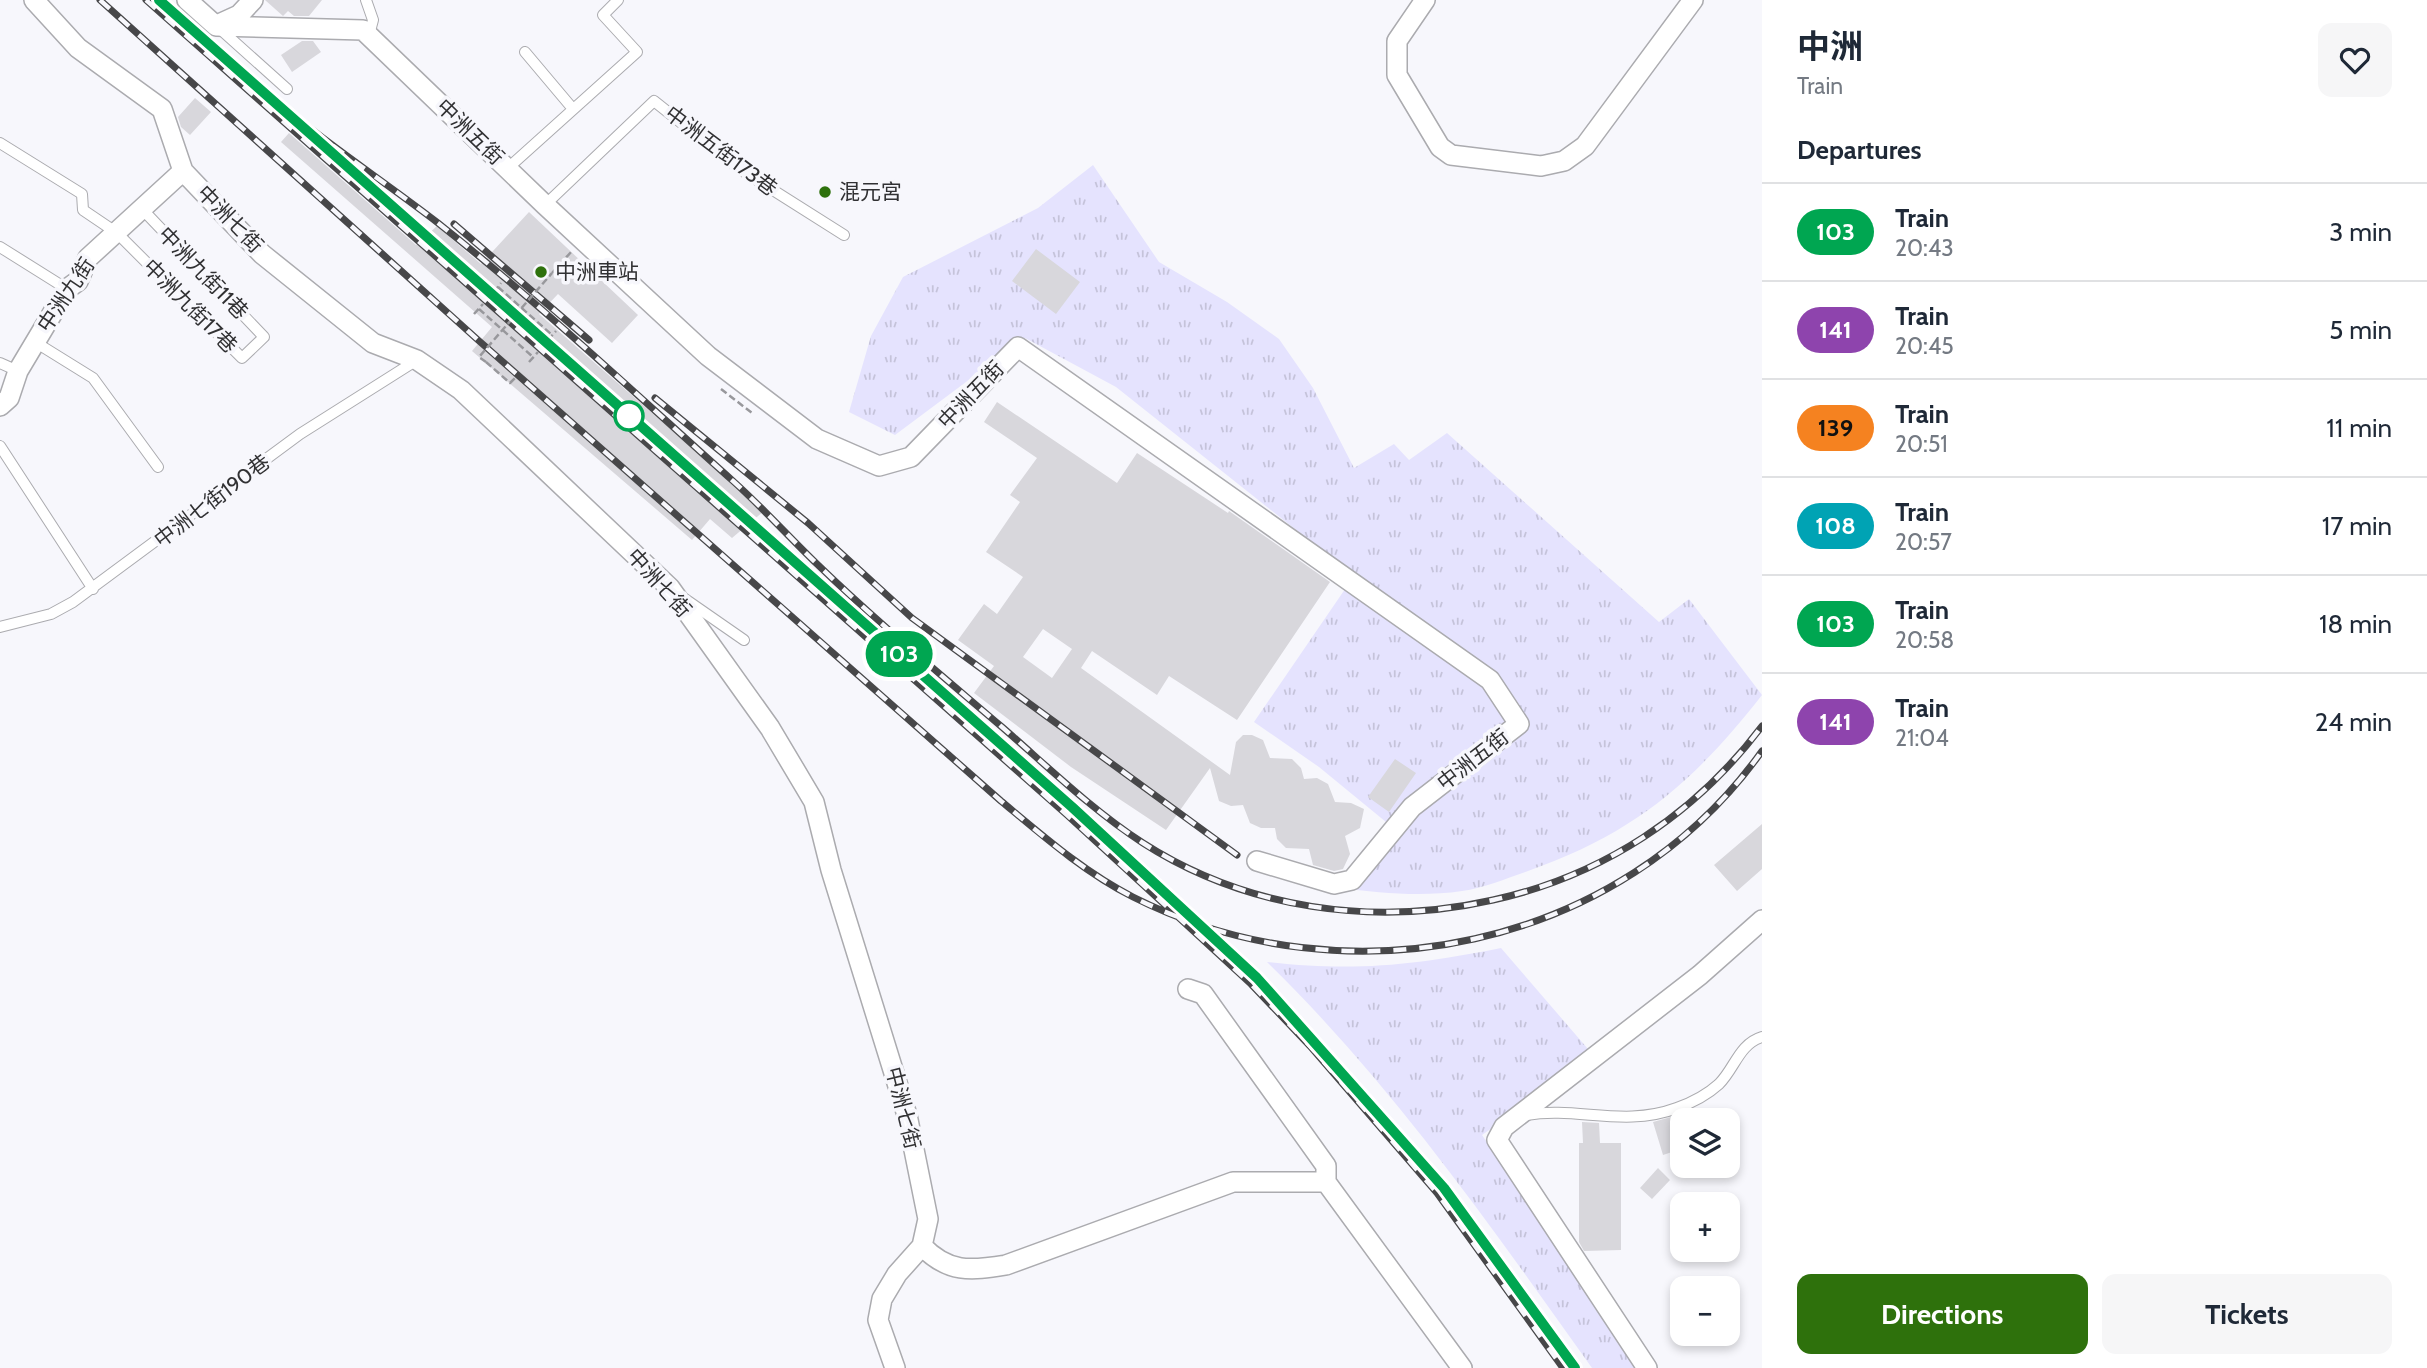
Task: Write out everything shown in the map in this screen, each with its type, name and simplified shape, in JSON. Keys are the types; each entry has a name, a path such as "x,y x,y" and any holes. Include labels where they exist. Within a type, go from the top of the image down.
{"street":[{"name":"中洲七街","path":"34,0 78,48 162,109 183,171 262,254 373,342 416,360 461,390 670,588 770,728 814,802 831,870 907,1115 928,1219 922,1246"},
{"path":"187,0 216,26 363,30 369,35"},
{"path":"216,26 239,15 253,0"},
{"path":"1425,0 1397,41 1395,60 1397,75 1434,138 1451,155 1541,166 1564,161 1585,146 1693,0"},
{"name":"中洲五街","path":"369,35 545,205 709,356 817,439 878,466 911,457 1018,347 1490,680 1519,724 1412,807 1352,880 1334,884 1257,862"},
{"name":"中洲九街","path":"0,406 9,398 9,367 34,342 67,289 79,281 88,258 183,171"},
{"path":"1647,1368 1498,1146 1498,1133 1700,975 1762,920"},
{"path":"1188,989 1203,994 1211,1005 1326,1166 1326,1182 1462,1368"},
{"path":"895,1368 878,1320 882,1299 897,1274 922,1246 936,1261 958,1269 980,1270 1006,1265 1233,1182 1326,1182"}],"lane":[{"path":"366,0 373,20 369,35"},
{"path":"508,168 637,52 603,15 618,0"},
{"path":"216,26 288,89"},
{"path":"525,52 573,109"},
{"name":"中洲五街173巷","path":"545,205 654,101 738,168 844,235"},
{"path":"0,143 82,194 83,210 117,233"},
{"name":"中洲九街11巷","path":"143,210 264,337"},
{"name":"中洲九街17巷","path":"117,233 242,358 264,337"},
{"path":"0,247 11,251 34,270 67,289"},
{"path":"34,342 93,378 158,467"},
{"name":"中洲七街190巷","path":"0,627 51,614 93,589 300,434 416,360"},
{"path":"0,446 93,589"},
{"path":"670,588 744,640"},
{"path":"1518,1116 1557,1113 1612,1118 1643,1116 1676,1108 1705,1095 1720,1083 1750,1042 1762,1037"}],"path":[{"path":"515,378 510,383 479,357 569,255"},
{"path":"494,292 500,285 503,291 552,335"},
{"path":"474,314 483,304"},
{"path":"479,309 533,357"},
{"path":"548,340 556,331"},
{"path":"529,362 538,352"}],"green space":[{"path":"1093,165 1159,262 1227,302 1279,339 1313,388 1354,468 1394,444 1409,460 1447,433 1659,622 1689,599 1762,695 1737,726 1686,779 1659,802 1600,840 1566,856 1479,888 1462,891 1401,894 1340,888 1386,822 1319,767 1254,722 1354,576 1116,387 1025,338 895,435 849,412 871,336 903,277 1038,208"},
{"path":"1501,948 1594,1056 1482,1135 1638,1368 1592,1368 1478,1209 1398,1107 1357,1057 1267,962 1329,966 1385,965 1441,959"}],"building":[{"path":"265,0 322,0 309,16 294,16 288,11 283,16"},
{"path":"302,41 313,41 321,52 292,72 281,55"},
{"path":"195,98 211,112 190,135 181,127 178,117"},
{"path":"289,133 416,245 437,226 481,264 529,212 638,315 612,343 558,294 539,314 764,511 732,538 710,519 692,540 472,351 492,327 281,142"},
{"path":"1036,249 1080,282 1056,314 1012,281"},
{"path":"997,402 1117,483 1137,453 1228,513 1229,511 1330,582 1237,720 1169,676 1157,695 1092,651 1081,668 1230,775 1236,742 1243,735 1252,735 1263,740 1270,758 1292,759 1301,768 1304,779 1317,778 1328,784 1335,802 1351,803 1364,809 1360,828 1345,836 1350,854 1343,869 1334,871 1313,865 1309,849 1286,848 1277,839 1275,828 1261,828 1250,823 1243,805 1231,806 1219,801 1210,768 1166,830 1071,767 974,693 994,666 958,640 984,604 997,614 1023,577 986,552 1020,502 1010,495 1037,458 984,422","holes":["1043,629 1072,649 1052,678 1023,657"]},
{"path":"1395,759 1416,773 1389,812 1368,797"},
{"path":"1762,824 1762,869 1737,891 1714,865"},
{"path":"1670,1117 1670,1153 1663,1155 1653,1122"},
{"path":"1582,1122 1599,1123 1600,1143 1621,1143 1621,1250 1584,1251 1579,1242 1579,1143 1583,1143"},
{"path":"1658,1168 1670,1180 1652,1199 1640,1188"}],"railway":[{"path":"100,0 478,340 1001,801 1081,865 1133,897 1216,930 1302,948 1389,950 1475,939 1557,913 1634,873 1703,819 1762,751"},
{"path":"146,0 1067,815 1251,984 1310,1046 1437,1193 1563,1368"},
{"path":"292,114 438,223 550,317 744,491 862,606 1088,802 1143,843 1183,866 1224,884 1267,897 1312,906 1402,912 1448,908 1533,889 1608,858 1676,814 1736,758 1762,726"},
{"path":"454,224 589,340"},
{"path":"655,398 808,523 912,618 1237,855"},
{"path":"1561,1347 1575,1368"}],"train":[{"name":"103","path":"159,0 1072,807 1257,978 1444,1188 1575,1368"}],"place":[{"name":"混元宮","path":"825,192"},
{"name":"中洲車站","path":"541,272"}]}
